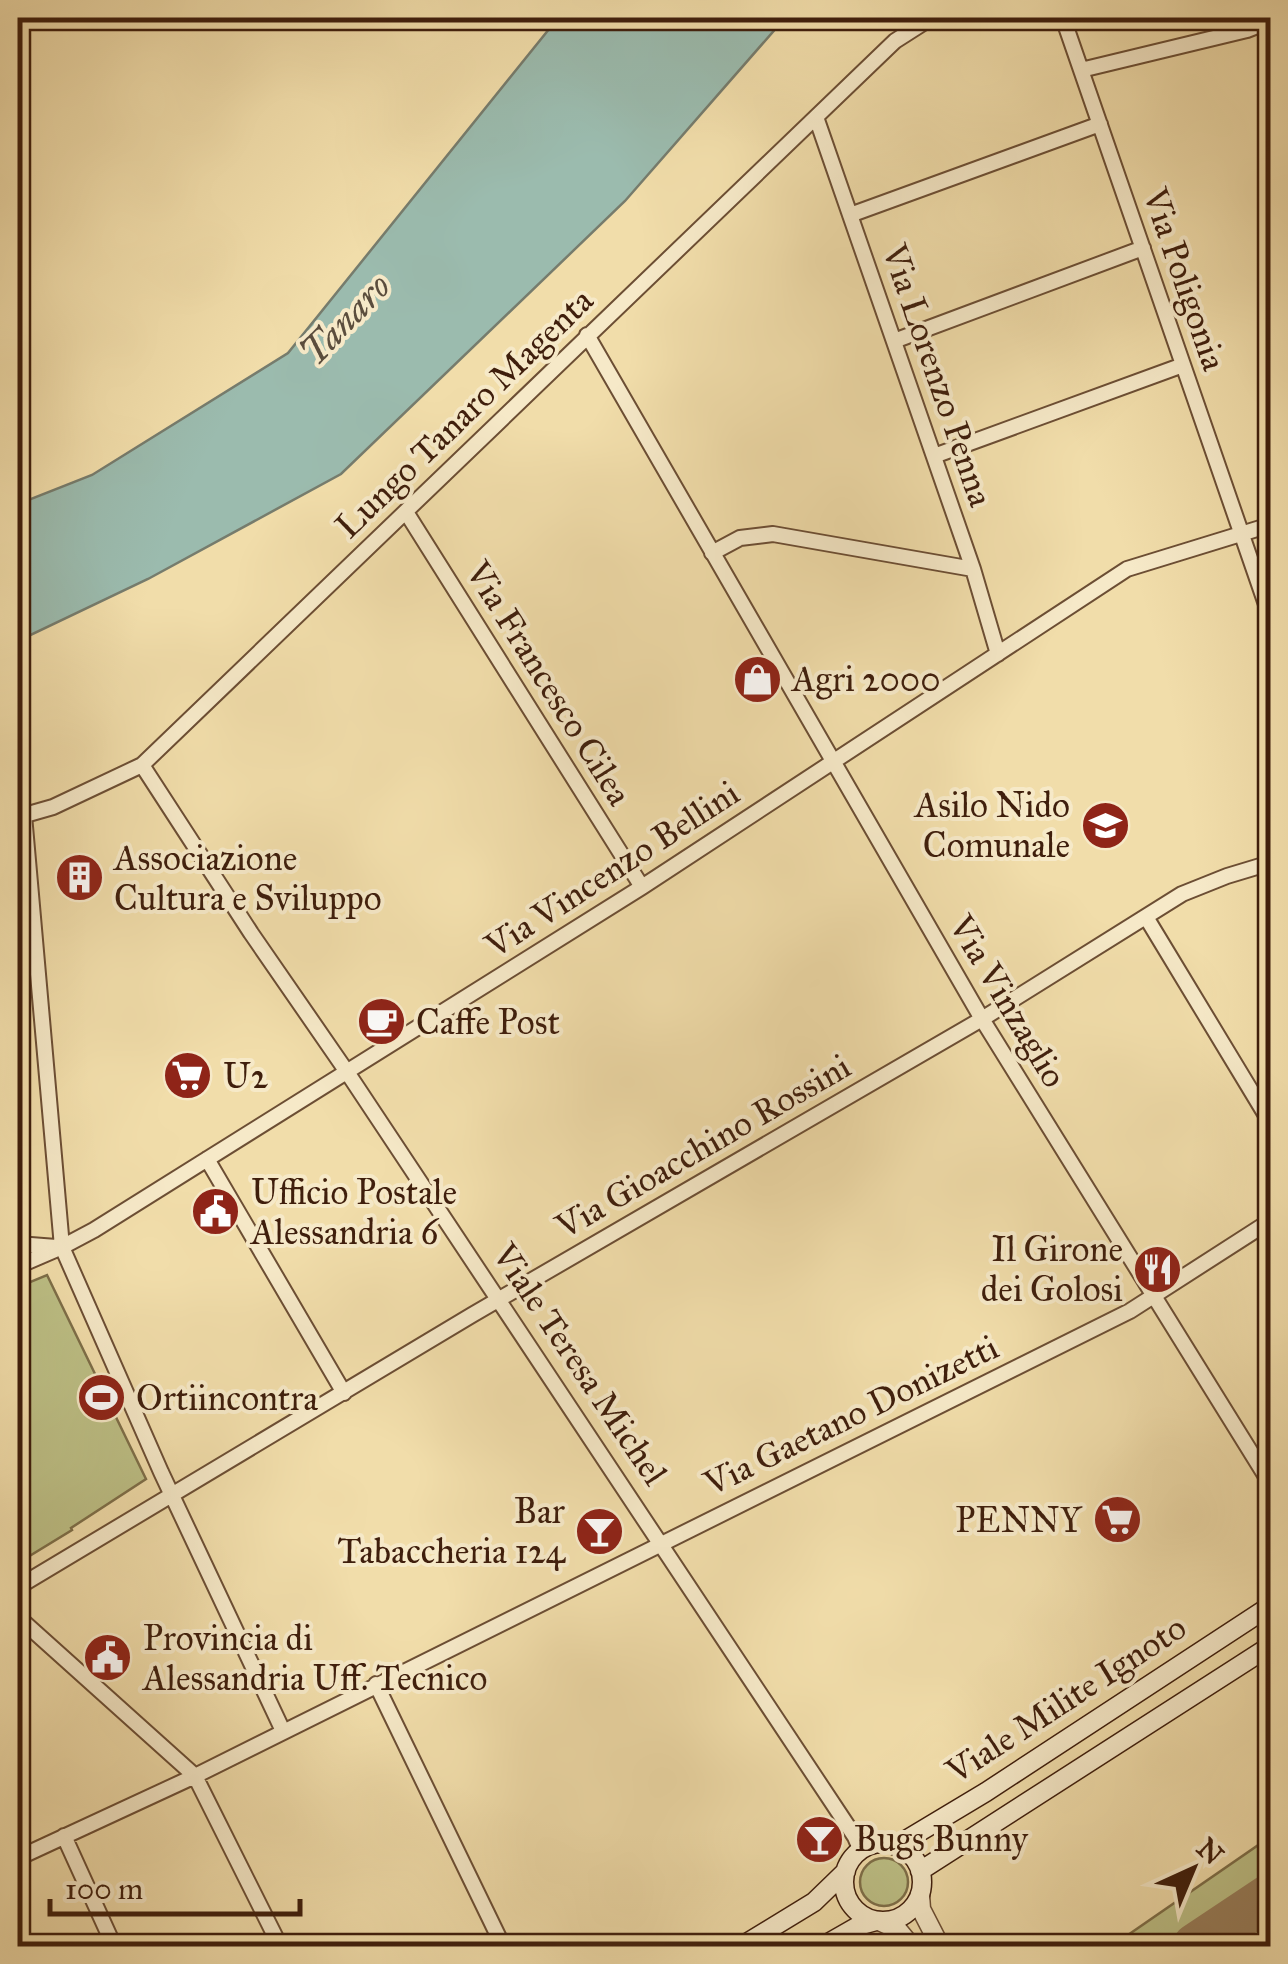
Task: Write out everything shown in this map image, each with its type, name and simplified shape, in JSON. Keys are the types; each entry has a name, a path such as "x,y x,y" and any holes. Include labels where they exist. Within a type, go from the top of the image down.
{"main road":[{"name":"Viale Milite Ignoto","path":"896,1846 986,1792 1270,1606"},
{"name":"Viale Milite Ignoto","path":"920,1871 1270,1646"},
{"path":"823,1946 858,1926 879,1921 892,1920 904,1915 920,1895 920,1871 912,1857 896,1846 877,1844 850,1861 844,1886 860,1914 879,1921 897,1929 910,1946"},
{"path":"742,1946 814,1902 846,1870"},
{"path":"920,1895 921,1908 940,1946"}],"street":[{"name":"Lungo Tanaro Magenta","path":"21,816 53,807 142,765 895,40 932,18"},
{"name":"Via Poligonia","path":"1063,18 1270,616"},
{"path":"1081,70 1270,21"},
{"name":"Via Lorenzo Penna","path":"816,117 973,568 998,654"},
{"path":"850,214 1100,124"},
{"path":"894,341 1143,248"},
{"name":"Via Vinzaglio","path":"587,336 982,1019 1270,1483"},
{"path":"934,456 1183,365"},
{"name":"Via Francesco Cilea","path":"406,512 642,887"},
{"name":"Via Vincenzo Bellini","path":"18,1266 94,1230 642,887 1126,569 1270,525"},
{"path":"712,554 740,538 772,534 973,568"},
{"name":"Viale Teresa Michel","path":"142,765 861,1851"},
{"path":"21,816 62,1247 171,1494 283,1731"},
{"name":"Via Gioacchino Rossini","path":"18,1586 498,1300 982,1019 1182,894 1270,862"},
{"path":"1146,917 1270,1122"},
{"path":"207,1160 344,1393"},
{"name":"Via Gaetano Donizetti","path":"18,1858 195,1776 1130,1311 1270,1221"},
{"path":"18,1244 62,1247"},
{"path":"18,1617 195,1776 280,1946"},
{"path":"376,1684 503,1946"},
{"path":"64,1836 114,1946"}],"green space":[{"path":"47,1275 146,1479 18,1563 18,1287"},
{"path":"1270,1837 1270,1946 1112,1946"},
{"path":"884,1858 901,1865 908,1882 901,1899 884,1906 867,1899 860,1882 867,1865"}],"water":[{"name":"Tanaro","path":"558,18 785,18 625,201 341,474 148,579 18,641 18,504 92,475 288,353"}],"taxiway":[{"path":"1195,1946 1270,1896"}],"place":[{"name":"Agri 2000","path":"757,679"},
{"name":"Asilo Nido Comunale","path":"1105,825"},
{"name":"Associazione Cultura e Sviluppo","path":"79,878"},
{"name":"Caffe Post","path":"381,1022"},
{"name":"U2","path":"188,1076"},
{"name":"Ufficio Postale Alessandria 6","path":"216,1212"},
{"name":"Il Girone dei Golosi","path":"1158,1269"},
{"name":"Ortiincontra","path":"101,1398"},
{"name":"PENNY","path":"1117,1520"},
{"name":"Bar Tabaccheria 124","path":"600,1531"},
{"name":"Provincia di Alessandria Uff. Tecnico","path":"108,1658"},
{"name":"Bugs Bunny","path":"819,1839"}]}
